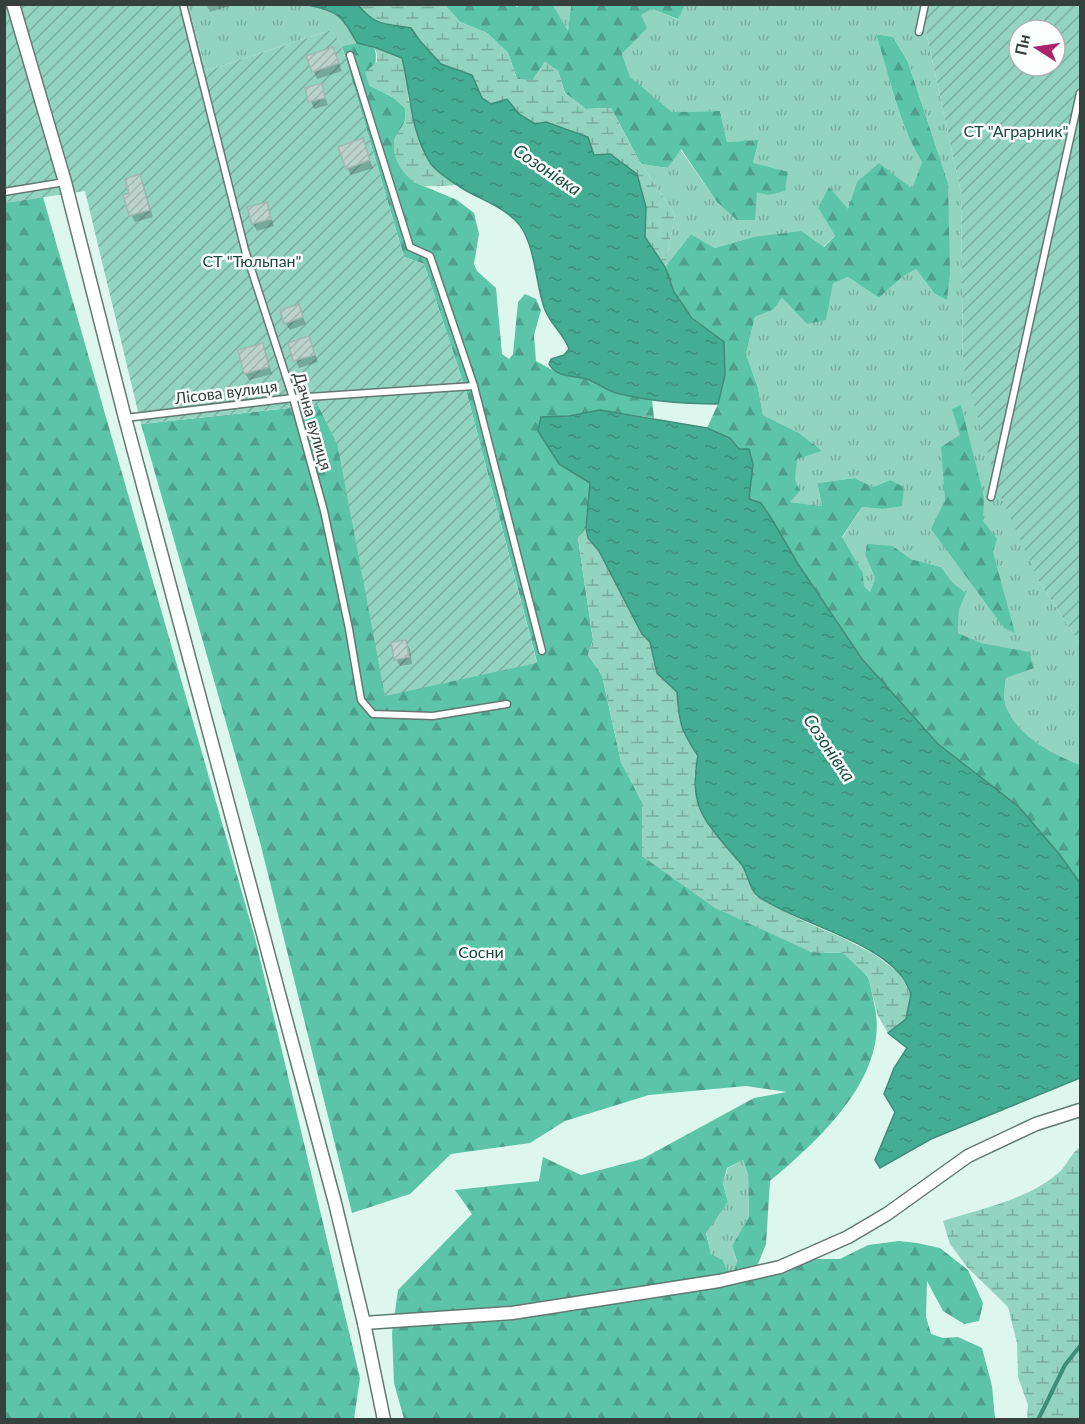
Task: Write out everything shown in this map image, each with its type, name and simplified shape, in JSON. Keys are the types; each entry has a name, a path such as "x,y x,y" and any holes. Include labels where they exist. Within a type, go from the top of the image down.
{"street":[{"path":"13,4 65,182 125,418 335,1203 384,1419"},
{"path":"364,1323 512,1313 719,1281 780,1267 848,1237 887,1214 968,1156 1036,1124 1080,1110"}],"lane":[{"name":"Дачна вулиця","path":"183,4 245,250 293,398 324,511 349,628 361,700 373,714 433,716 507,704"},
{"path":"919,32 925,4"},
{"path":"350,55 410,247 430,256 474,386 542,651"},
{"path":"991,497 1080,93"},
{"path":"4,192 65,182"},
{"name":"Лісова вулиця","path":"125,418 293,398 474,386"}],"green space":[{"path":"308,4 333,12 347,26 357,43 342,46 331,30 206,71 188,5"},
{"path":"516,4 516,7 553,5 568,31 571,5 685,5 678,19 652,9 641,15 647,28 622,54 630,77 672,112 720,111 727,142 759,140 753,163 788,172 785,191 768,195 757,192 755,220 737,220 717,202 681,149 668,168 641,164 611,108 586,109 565,93 558,71 545,62 532,81 517,79 508,53 487,33 460,22 445,5"},
{"name":"СТ \"Тюльпан\"","path":"5,5 188,5 206,71 331,30 342,46 404,257 424,264 467,394 537,663 385,696 337,443 318,405 141,424 85,191 5,203"},
{"path":"358,5 445,5 460,22 487,33 508,53 517,79 532,80 545,62 558,71 565,93 586,109 611,108 641,164 675,215 665,267 645,237 646,207 594,155 519,114 507,99 491,104 482,98 472,75 441,64 411,28 388,25 376,20"},
{"path":"553,5 571,5 568,32"},
{"path":"685,5 917,5 926,31 961,193 963,366 1040,583 1080,644 1080,765 1037,743 1011,717 1006,706 1004,692 1006,678 1029,653 982,643 958,633 959,610 966,593 953,583 941,567 911,559 893,546 865,555 875,578 870,592 864,586 863,573 842,538 862,507 882,509 890,480 873,487 855,478 817,483 822,506 789,502 795,480 796,459 821,451 799,433 763,415 758,388 746,354 755,317 773,310 782,298 807,324 833,282 848,277 879,298 901,278 916,269 934,293 948,183 908,62 893,37 877,34 901,116 922,162 912,190 847,209 829,188 818,208 835,236 823,247 753,237 715,248 691,234 665,267 675,215 641,164 668,168 680,149 717,202 753,163 759,141 727,142 720,111 672,112 630,78 622,54 646,28 640,15 652,9 677,19"},
{"name":"СТ \"Аграрник\"","path":"917,5 1080,5 1080,644 1040,583 1000,495 963,366 961,193 926,31"},
{"path":"876,34 893,37 908,62 948,183 950,274 947,300 934,293 916,269 901,278 879,298 848,277 833,283 826,320 807,324 782,298 773,310 755,317 746,354 758,388 763,415 799,433 822,451 797,459 795,480 800,491 790,502 822,506 817,483 855,478 873,487 890,480 904,487 902,506 882,509 862,507 842,537 863,573 864,586 870,592 875,578 865,555 867,544 893,546 911,559 941,567 953,583 966,593 959,610 958,633 982,643 1029,652 1034,668 1006,678 1005,703 1011,717 1027,735 1037,743 1080,765 1080,883 1060,855 1019,807 938,744 862,659 798,564 773,521 749,499 753,464 729,438 707,428 718,404 724,342 693,318 674,292 665,267 691,234 715,248 753,237 801,231 824,247 835,236 818,208 829,187 848,209 857,182 879,163 912,189 922,162 901,116"},
{"name":"Сосни","path":"357,43 374,47 376,61 369,85 394,98 405,108 406,121 394,141 414,182 457,200 474,213 479,234 474,264 477,271 496,288 502,354 509,359 513,354 518,302 525,294 536,299 541,310 534,335 536,361 558,373 586,379 615,393 652,399 654,418 600,410 569,416 541,417 559,464 590,483 586,528 578,538 593,640 588,655 602,675 621,762 642,802 642,856 811,952 843,953 862,970 870,982 877,1029 872,1055 862,1080 847,1103 809,1146 770,1181 766,1244 756,1269 767,1277 815,1259 840,1259 868,1245 899,1241 940,1248 968,1270 983,1303 979,1321 964,1324 943,1311 927,1281 926,1317 931,1334 943,1338 958,1337 982,1348 992,1386 995,1419 404,1419 394,1383 392,1333 398,1290 472,1214 455,1190 539,1181 543,1157 581,1175 642,1159 754,1098 787,1092 746,1086 649,1095 565,1121 530,1143 451,1154 410,1194 352,1213 260,842 141,424 318,405 337,443 537,662 467,394 424,264 404,257 342,46","holes":["743,1160 748,1175 749,1216 732,1246 737,1261 734,1271 727,1270 723,1260 711,1254 706,1233 728,1202 723,1184 727,1168"]},
{"path":"374,47 402,58 408,99 432,165 458,185 424,186 418,184 398,163 394,143 403,125 405,108 394,98 369,85 365,72 377,62"},
{"path":"43,197 255,938 360,1378 354,1419 5,1419 4,203"},
{"path":"961,405 984,497 983,521 997,539 993,552 1015,633 1004,628 931,529 945,500 941,447 960,435 952,409"},
{"path":"586,528 588,538 599,551 642,634 650,642 657,673 677,692 682,726 698,756 694,776 709,827 742,865 756,896 874,954 900,974 911,994 906,1019 888,1033 878,1016 868,977 843,953 811,952 715,908 642,856 642,802 621,762 602,675 588,655 593,640 578,538"},
{"path":"1080,1147 1080,1419 1027,1419 1028,1405 1018,1377 1017,1343 1008,1307 967,1267 950,1244 943,1221 1002,1203 1044,1184 1059,1172"},
{"path":"743,1160 748,1175 749,1216 732,1246 737,1262 734,1271 727,1270 723,1260 711,1254 706,1232 728,1202 723,1184 728,1168"}],"water":[{"path":"308,5 358,5 376,21 411,28 441,64 472,75 482,98 491,104 507,99 519,114 535,124 546,122 588,137 594,155 610,154 637,174 646,207 645,237 665,267 674,292 692,318 724,342 725,375 718,404 628,396 612,392 587,379 556,372 549,364 551,359 564,355 569,349 545,310 531,250 522,228 502,210 460,187 431,164 415,126 402,58 357,43 338,16 327,10"},
{"path":"600,410 707,428 730,438 739,449 749,449 753,464 749,499 761,503 798,564 862,659 938,744 1019,807 1060,855 1080,883 1080,1078 931,1139 880,1168 875,1160 895,1112 884,1094 894,1068 907,1048 888,1033 906,1019 911,994 900,974 886,961 852,941 759,897 753,891 742,865 705,818 700,808 695,785 698,756 682,726 677,692 657,673 650,642 642,634 599,551 588,538 586,528 590,483 559,464 538,431 541,417 569,416"}],"building":[{"path":"333,47 339,63 312,72 306,56"},
{"path":"322,83 325,98 308,102 305,88"},
{"path":"363,138 370,160 346,169 338,147"},
{"path":"140,174 150,210 129,216 123,195 129,193 125,179"},
{"path":"267,202 271,219 252,224 247,207"},
{"path":"299,304 303,317 284,324 280,310"},
{"path":"309,336 315,355 293,361 288,343"},
{"path":"263,343 269,367 244,374 238,350"},
{"path":"406,640 409,657 394,660 391,642"}],"waterway":[{"name":"Созонівка","path":"1038,1420 1065,1365 1080,1346"}]}
